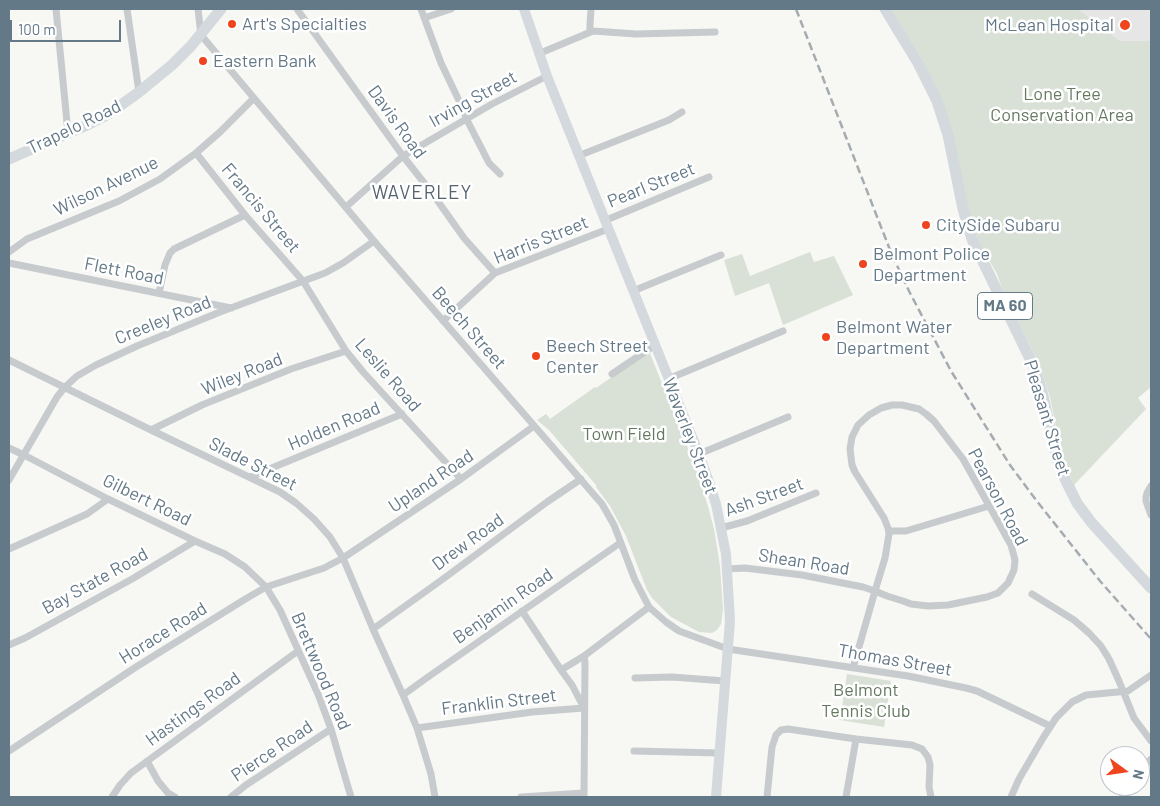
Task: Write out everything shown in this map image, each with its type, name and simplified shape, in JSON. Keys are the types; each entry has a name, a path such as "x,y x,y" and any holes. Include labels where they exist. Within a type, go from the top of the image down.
{"main road":[{"name":"Trapelo Road","path":"9,159 110,113 172,65 201,35 222,9"},
{"name":"Pleasant Street","path":"885,9 918,63 937,102 948,135 963,209 972,239 1035,368 1057,459 1066,481 1077,503 1091,522 1151,588"}],"street":[{"path":"56,9 68,133"},
{"path":"127,9 139,92"},
{"path":"198,9 201,35"},
{"name":"Davis Road","path":"298,9 403,156 464,238 495,274"},
{"path":"421,9 441,63 467,120 489,164 500,174"},
{"path":"424,18 451,9"},
{"name":"Waverley Street","path":"524,9 546,76 699,454 712,492 721,528 727,569 730,622 716,797"},
{"path":"590,32 591,9"},
{"path":"538,54 590,32 597,31 636,34 715,32"},
{"name":"Beech Street","path":"201,35 374,241 602,504 614,525 635,580 650,607 678,631 728,649"},
{"name":"Irving Street","path":"346,207 403,156 492,104 546,76"},
{"name":"Wilson Avenue","path":"9,252 27,239 119,200 160,179 196,153 254,98"},
{"path":"578,156 669,120 682,112"},
{"name":"Francis Street","path":"196,153 245,216 303,281"},
{"name":"Pearl Street","path":"606,225 709,177"},
{"path":"159,293 170,253 174,249 245,216"},
{"name":"Harris Street","path":"443,321 495,274 606,225"},
{"name":"Creeley Road","path":"9,480 58,397 65,387 77,376 96,365 220,312 325,273 374,241"},
{"path":"633,291 721,255"},
{"name":"Flett Road","path":"9,263 233,308"},
{"name":"Leslie Road","path":"303,281 346,351 379,390 462,479"},
{"path":"668,379 783,331"},
{"path":"612,374 655,345"},
{"name":"Wiley Road","path":"151,430 202,405 291,370 346,351"},
{"name":"Slade Street","path":"9,360 280,492 314,519 330,537 343,558 403,695 417,728 431,774 435,797"},
{"name":"Pearson Road","path":"889,532 880,512 852,464 850,450 852,437 858,425 868,416 881,408 902,405 919,409 934,421 963,460 1011,545 1015,565 1013,574 1008,583 991,596"},
{"name":"Holden Road","path":"250,477 402,414"},
{"path":"699,454 788,417"},
{"name":"Upland Road","path":"343,558 462,479 534,426"},
{"name":"Gilbert Road","path":"9,448 24,454 108,499 226,554 245,566 266,587"},
{"name":"Drew Road","path":"373,629 581,479"},
{"path":"1151,486 1146,497 1151,515"},
{"name":"Ash Street","path":"721,528 747,521 816,493"},
{"path":"11,545 87,514 108,499"},
{"path":"853,668 884,558 889,532 906,531 989,506"},
{"name":"Bay State Road","path":"9,645 132,579 195,541"},
{"name":"Benjamin Road","path":"403,695 620,542"},
{"name":"Horace Road","path":"9,751 136,667 266,587 324,568 343,558"},
{"name":"Shean Road","path":"727,569 745,568 863,587 910,604 928,606 943,606 991,596"},
{"name":"Brettwood Road","path":"266,587 280,610 318,694 331,729 351,797"},
{"path":"1032,594 1074,620 1101,646 1124,691 1134,718 1151,741"},
{"path":"561,670 584,656 650,607"},
{"path":"522,611 572,685 584,708"},
{"name":"Thomas Street","path":"728,649 908,676 966,688 977,691 1050,726"},
{"name":"Hastings Road","path":"112,797 120,784 131,773 298,652"},
{"path":"521,797 584,795 584,656"},
{"path":"1011,797 1019,779 1050,726 1066,707 1078,698 1090,694 1128,691 1151,675"},
{"path":"635,678 672,677 725,681"},
{"name":"Franklin Street","path":"417,728 532,712 584,708"},
{"name":"Pierce Road","path":"231,797 331,729"},
{"path":"767,797 772,747 776,735 781,730 788,729 912,745 922,749 928,757 930,765 929,787 931,797"},
{"path":"846,797 856,738"},
{"path":"634,751 720,753"},
{"path":"147,761 158,780 168,793 174,797"}],"shaded area":[{"name":"McLean Hospital","path":"1078,9 1151,9 1151,41 1120,41"}],"green space":[{"name":"Lone Tree Conservation Area","path":"891,9 1078,9 1120,41 1151,41 1151,387 1138,398 1146,409 1074,485 1062,457 1050,397 1040,366 1003,291 997,274 980,244 971,221 941,99 923,61"},
{"path":"810,252 814,262 834,256 853,295 783,325 769,283 735,296 724,260 742,254 750,276"},
{"name":"Town Field","path":"649,351 697,471 714,529 720,566 723,609 721,624 712,633 699,632 671,617 652,598 647,590 626,536 610,506 596,485 549,430 537,420 546,414 550,419"},
{"name":"Belmont Tennis Club","path":"847,674 891,681 884,727 840,720"}],"railway":[{"path":"796,9 892,255 951,371 1010,465 1036,500 1100,581 1151,639"}],"place":[{"name":"Art's Specialties","path":"232,24"},
{"name":"McLean Hospital","path":"1125,25"},
{"name":"Eastern Bank","path":"203,61"},
{"name":"CitySide Subaru","path":"926,225"},
{"name":"Belmont Police Department","path":"863,264"},
{"name":"Belmont Water Department","path":"826,337"},
{"name":"Beech Street Center","path":"536,356"}],"district":[{"name":"WAVERLEY","path":"422,193"}]}
